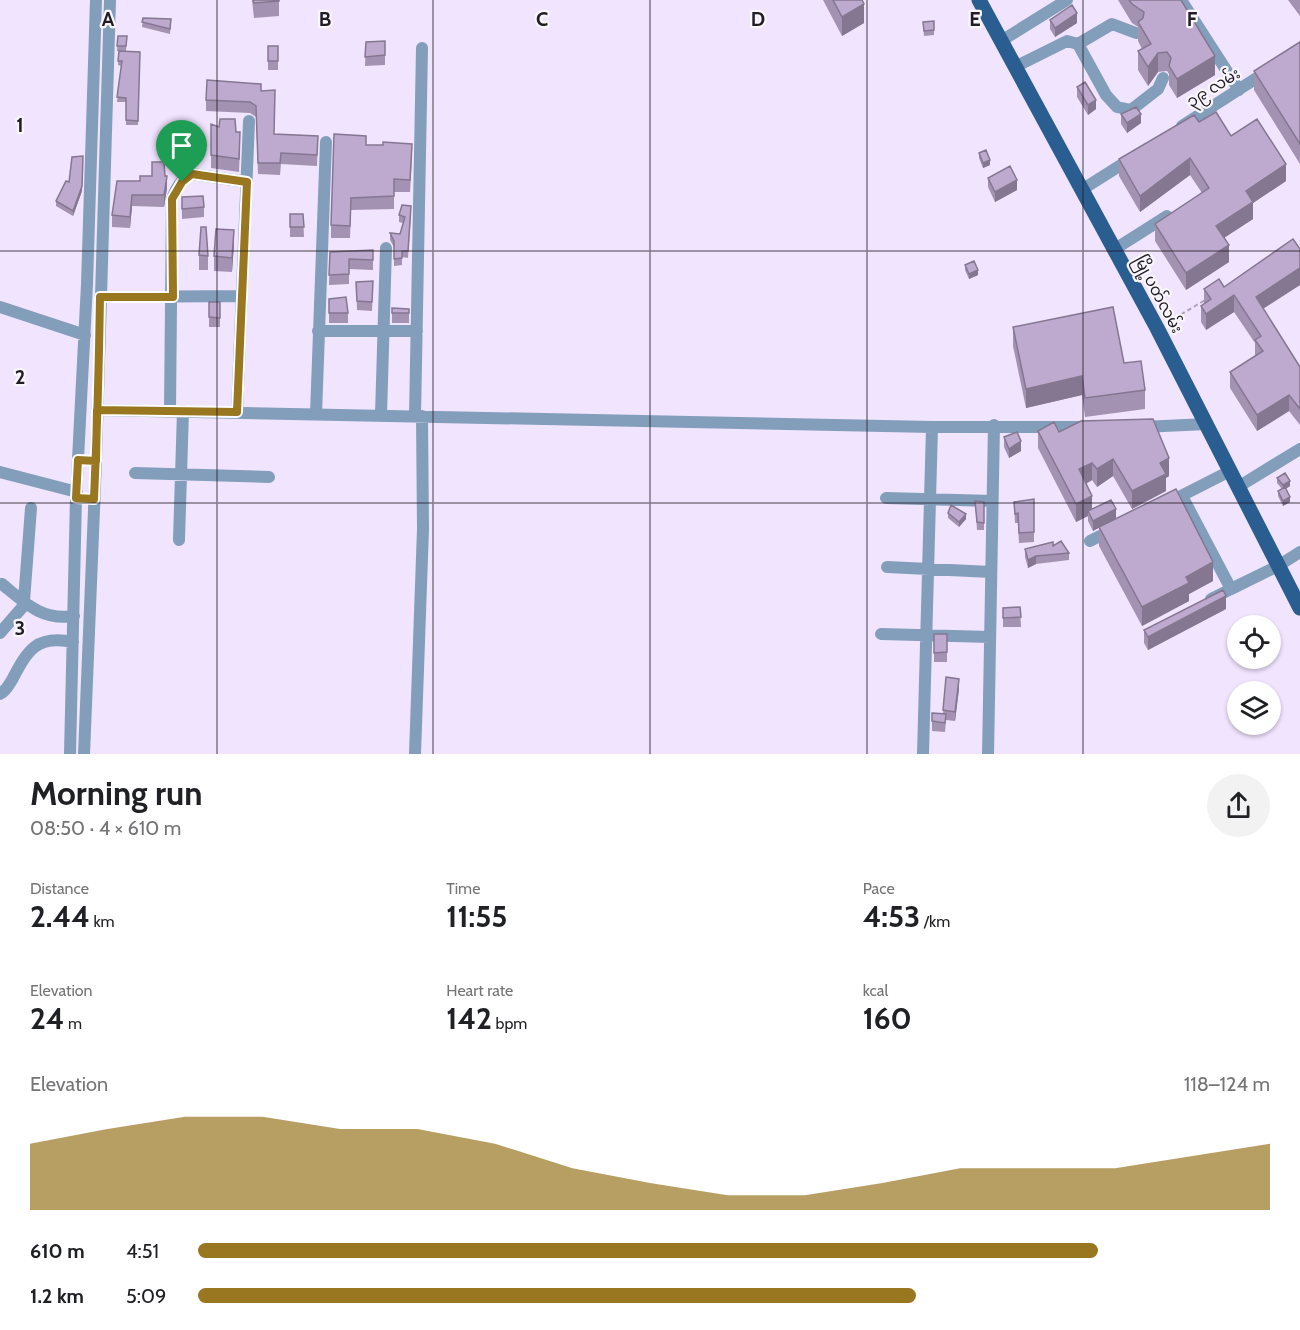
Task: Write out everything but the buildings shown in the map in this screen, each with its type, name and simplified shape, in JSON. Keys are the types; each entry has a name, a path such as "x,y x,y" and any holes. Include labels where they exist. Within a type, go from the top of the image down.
{"main road":[{"name":"မြို့ပတ်လမ်း","path":"980,0 1157,328 1300,608"}],"street":[{"path":"70,754 74,616 87,460 85,335 94,275 101,44 96,0"},
{"path":"101,44 110,0"},
{"path":"1001,41 1067,0"},
{"path":"1181,0 1239,90"},
{"path":"1015,67 1066,41 1078,44 1112,24 1136,33"},
{"path":"1078,44 1106,95 1118,107 1131,110 1158,89 1163,78"},
{"path":"415,754 423,541 417,331 422,48"},
{"name":"၃၉ လမ်း","path":"1170,133 1274,68"},
{"path":"237,412 249,121"},
{"path":"316,414 326,142"},
{"path":"1083,189 1141,152"},
{"path":"179,540 181,474 176,411 172,199 175,189 192,174 247,182"},
{"path":"1115,249 1174,212"},
{"path":"381,415 386,248"},
{"path":"84,754 84,497 87,460 97,410 100,297 94,275"},
{"path":"100,297 242,296"},
{"path":"0,307 85,335"},
{"path":"318,331 417,331"},
{"path":"97,410 932,427 994,425 1104,427"},
{"path":"1127,427 1207,424"},
{"path":"988,754 994,425"},
{"path":"923,754 932,427"},
{"path":"1238,487 1300,449"},
{"path":"0,471 84,497"},
{"path":"1161,506 1230,471"},
{"path":"135,473 269,477"},
{"path":"1182,496 1231,589"},
{"path":"886,498 992,501"},
{"path":"0,633 25,602 31,508"},
{"path":"1090,541 1131,521"},
{"path":"1199,605 1278,566 1300,552"},
{"path":"887,567 991,572"},
{"path":"2,584 37,612 49,617 74,616"},
{"path":"881,634 990,637"},
{"path":"0,694 7,688 26,656 42,640 55,639 73,642"}],"path":[{"path":"1157,328 1207,299"}],"route":[{"path":"182,182 175,189 172,199 173,297 100,297 97,410 96,461 94,499 76,498 78,460 96,461 97,410 237,412 247,182 192,174 182,182"}]}
